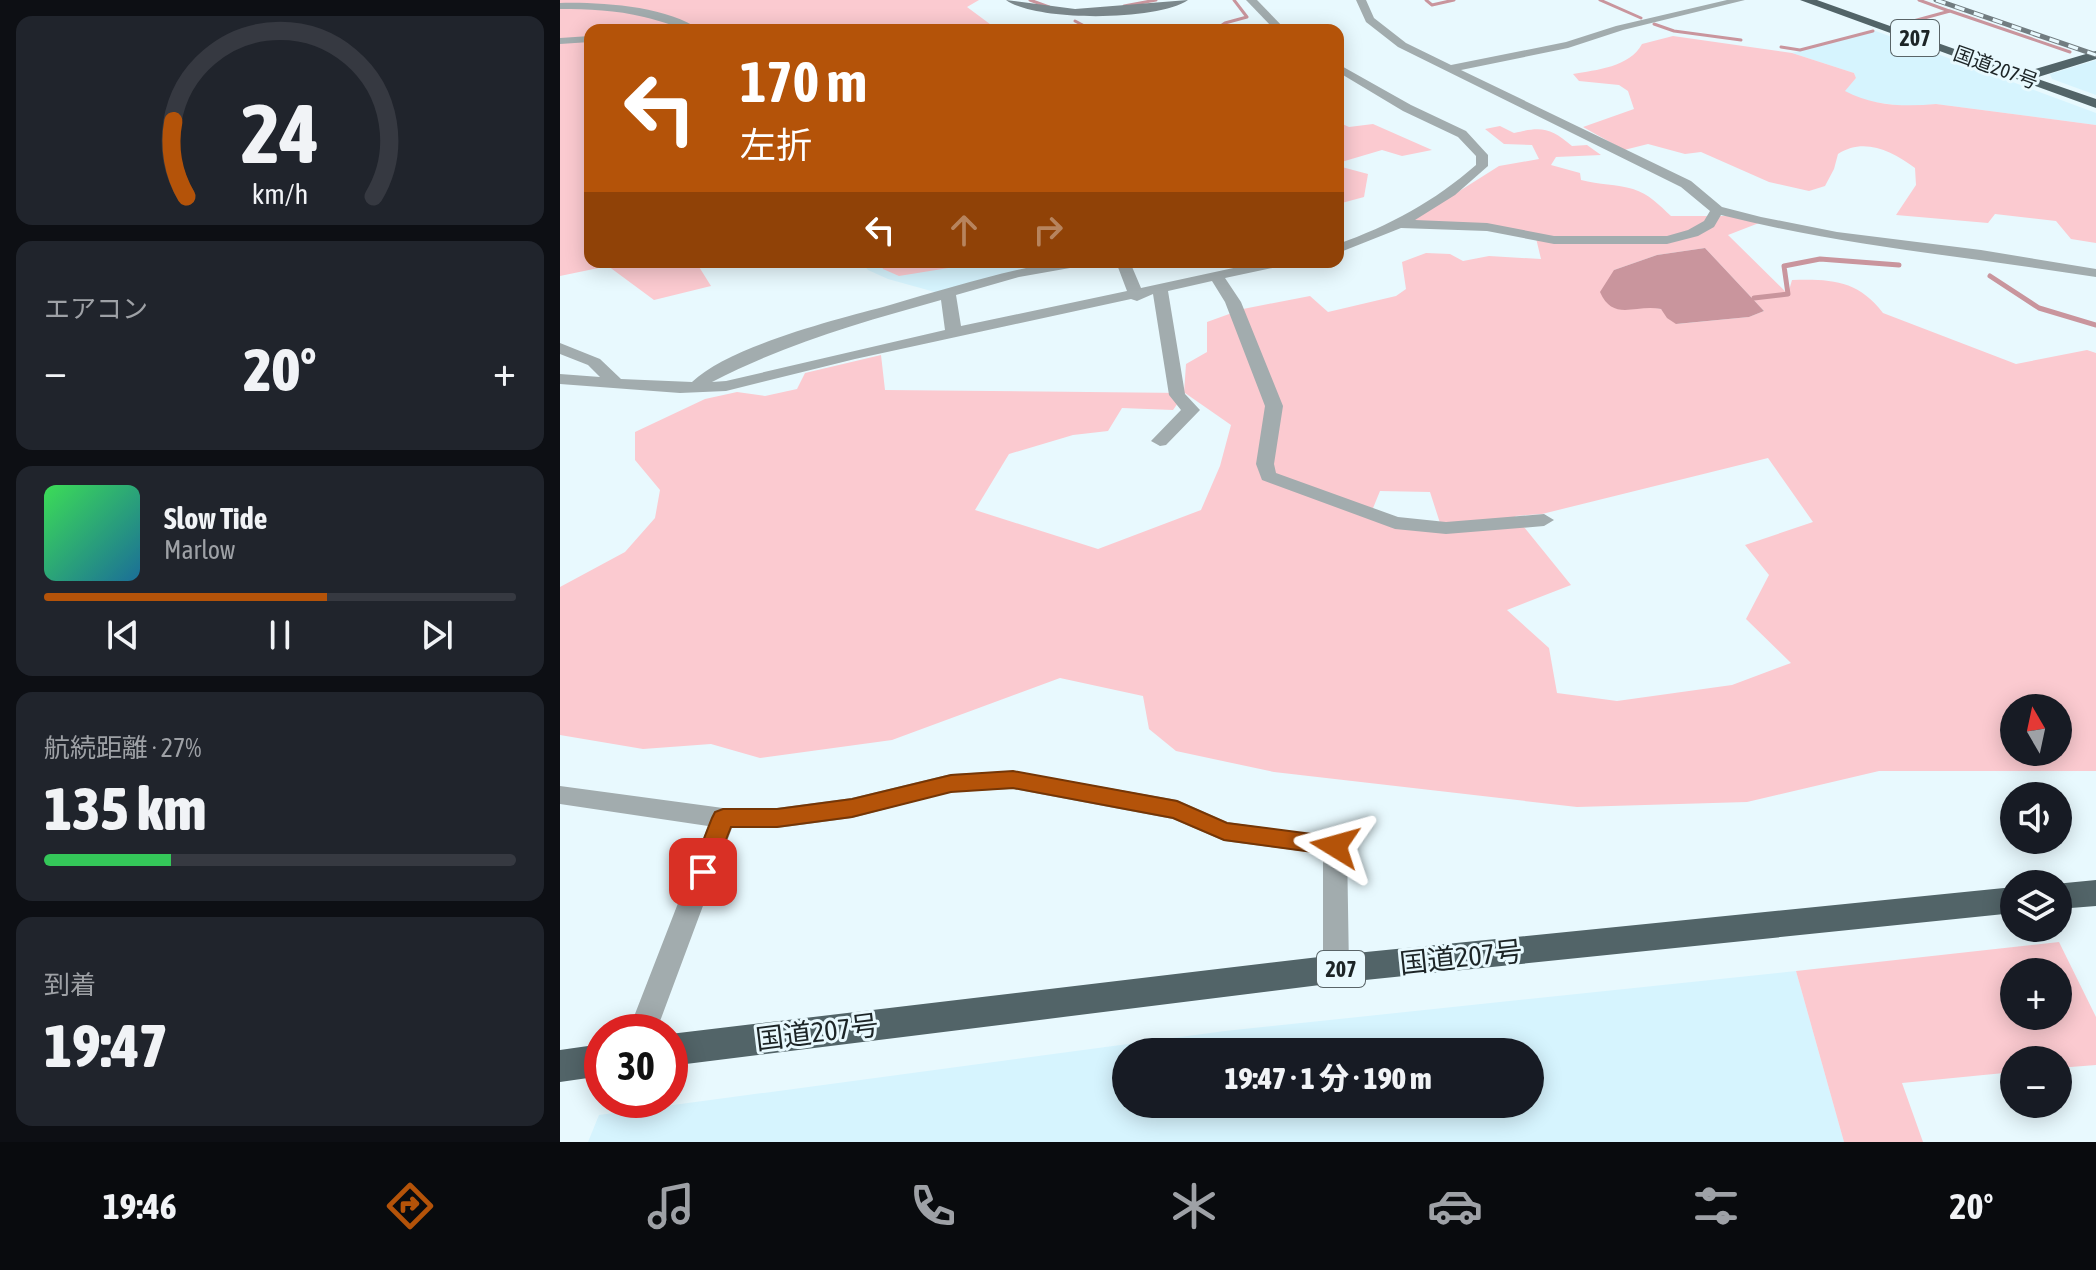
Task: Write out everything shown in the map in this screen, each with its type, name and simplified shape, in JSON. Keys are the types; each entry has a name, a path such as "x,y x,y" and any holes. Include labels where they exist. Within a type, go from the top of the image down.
{"highway":[{"name":"国道207号","path":"1806,0 2096,104"},
{"path":"2023,77 2096,55"},
{"path":"2072,895 2096,893"},
{"name":"国道207号","path":"688,1048 1336,969 2000,901"},
{"path":"560,1066 584,1063"}],"main road":[{"path":"1012,0 1036,9 1087,15 1120,13 1182,0"}],"street":[{"path":"1251,0 1275,24"},
{"path":"1361,0 1378,28 1447,69 1501,92 1686,184 1717,210 1837,236 1981,254 2096,273"},
{"path":"1447,69 1568,45 1620,28 1740,0"},
{"path":"560,6 587,5 639,12 676,24"},
{"path":"560,41 584,39"},
{"path":"1344,71 1407,108 1462,134 1482,155 1482,166 1469,179 1399,224 1344,247"},
{"path":"1399,224 1487,227 1554,240 1654,240 1693,233 1709,224 1717,210"},
{"path":"1344,238 1384,231"},
{"path":"696,388 706,378 788,340 1017,273 1047,268"},
{"path":"1125,268 1137,296"},
{"path":"560,379 696,388 726,386 855,354 1137,296 1255,268"},
{"path":"1217,277 1233,302 1274,406 1265,464 1268,476 1395,523 1446,528 1544,520"},
{"path":"1160,290 1177,395 1191,410 1160,441"},
{"path":"948,295 954,335"},
{"path":"560,348 594,362 615,382"},
{"path":"560,795 723,818 777,818 852,808 951,783 1013,780 1177,810 1224,831 1335,846 1336,969"},
{"path":"649,1014 723,818"}],"shaded area":[{"path":"560,0 979,0 967,7 990,24 584,24 584,268 598,268 560,276"},
{"path":"1873,30 2096,113 2096,125 1936,104 1910,107 1860,100 1844,91 1856,78 1854,73 1792,53"},
{"path":"1673,36 1792,53 1854,73 1856,78 1845,91 1878,102 1936,104 2096,125 2096,243 2071,239 2056,221 1995,214 1988,223 1896,215 1916,185 1915,168 1878,148 1858,147 1838,154 1825,186 1809,191 1769,182 1701,152 1685,154 1648,144 1624,150 1583,127 1634,109 1628,91 1619,85 1579,81 1573,74 1621,63 1637,52 1642,44"},
{"path":"2096,60 2096,95 2052,79 2050,74"},
{"path":"1373,124 1432,150 1402,156 1382,150 1344,161 1344,125"},
{"path":"1500,126 1514,133 1546,130 1572,146 1587,145 1601,155 1556,157 1551,165 1580,173 1581,180 1639,191 1671,216 1728,216 1759,223 1728,235 1788,294 1792,280 1843,284 1864,294 1883,313 2016,364 2087,350 2096,353 2096,771 1879,771 1747,802 1577,807 1274,772 1176,751 1149,729 1143,696 1060,678 892,740 760,758 711,744 643,749 560,735 560,587 625,552 655,518 660,490 635,460 635,432 705,399 737,392 765,396 797,389 805,373 881,355 885,390 1184,393 1186,364 1207,352 1207,322 1243,309 1310,296 1328,312 1396,296 1406,289 1402,262 1426,253 1450,254 1463,261 1489,256 1541,259 1535,234 1412,221 1499,166 1539,159 1532,145 1504,144 1485,129","holes":["1705,248 1764,311 1749,317 1677,324 1661,309 1646,306 1614,270 1657,255","1185,393 1231,425 1220,466 1201,510 1098,549 975,510 1009,454 1073,435 1108,431 1122,408 1173,410","1768,458 1813,522 1745,545 1769,575 1746,619 1791,663 1732,685 1617,701 1557,693 1549,648 1507,610 1571,585 1515,516 1542,514","1380,491 1430,492 1440,523 1369,518"]},
{"path":"1344,168 1368,174 1364,197 1344,202"},
{"path":"1705,248 1764,311 1749,317 1676,324 1661,309 1611,307 1600,292 1614,270 1657,255"},
{"path":"611,268 700,268 711,286 654,300"},
{"path":"866,268 1025,268 942,294"},
{"path":"883,268 948,268 899,276"},
{"path":"2059,942 2067,958 2000,958 2000,1030 2072,1030 2072,968 2096,1017 2096,1065 2072,1067 2072,1046 2000,1046 2000,1073 1902,1083 1923,1142 1844,1142 1796,971"},
{"path":"1796,971 1844,1142 588,1142 598,1118 688,1118 688,1103 1112,1046 1112,1118 1544,1118 1544,1038 1173,1038"}],"waterway":[{"path":"1030,0 1049,7"},
{"path":"1124,6 1156,0"},
{"path":"1224,24 1247,17 1234,0"},
{"path":"1426,0 1432,5 1454,0"},
{"path":"1600,0 1641,18"},
{"path":"1919,0 1949,11"},
{"path":"1895,26 1950,11 2070,52"},
{"path":"1075,21 1081,24"},
{"path":"1654,24 1674,31 1741,40"},
{"path":"1781,47 1800,50 1873,31"},
{"path":"1754,298 1788,294 1784,266 1820,259 1899,265"},
{"path":"1990,276 2039,308 2096,325"}],"railway":[{"path":"1936,0 2096,55"}],"route":[{"path":"703,872 723,818 777,818 852,808 951,783 1013,780 1177,810 1224,831 1335,846"}]}
